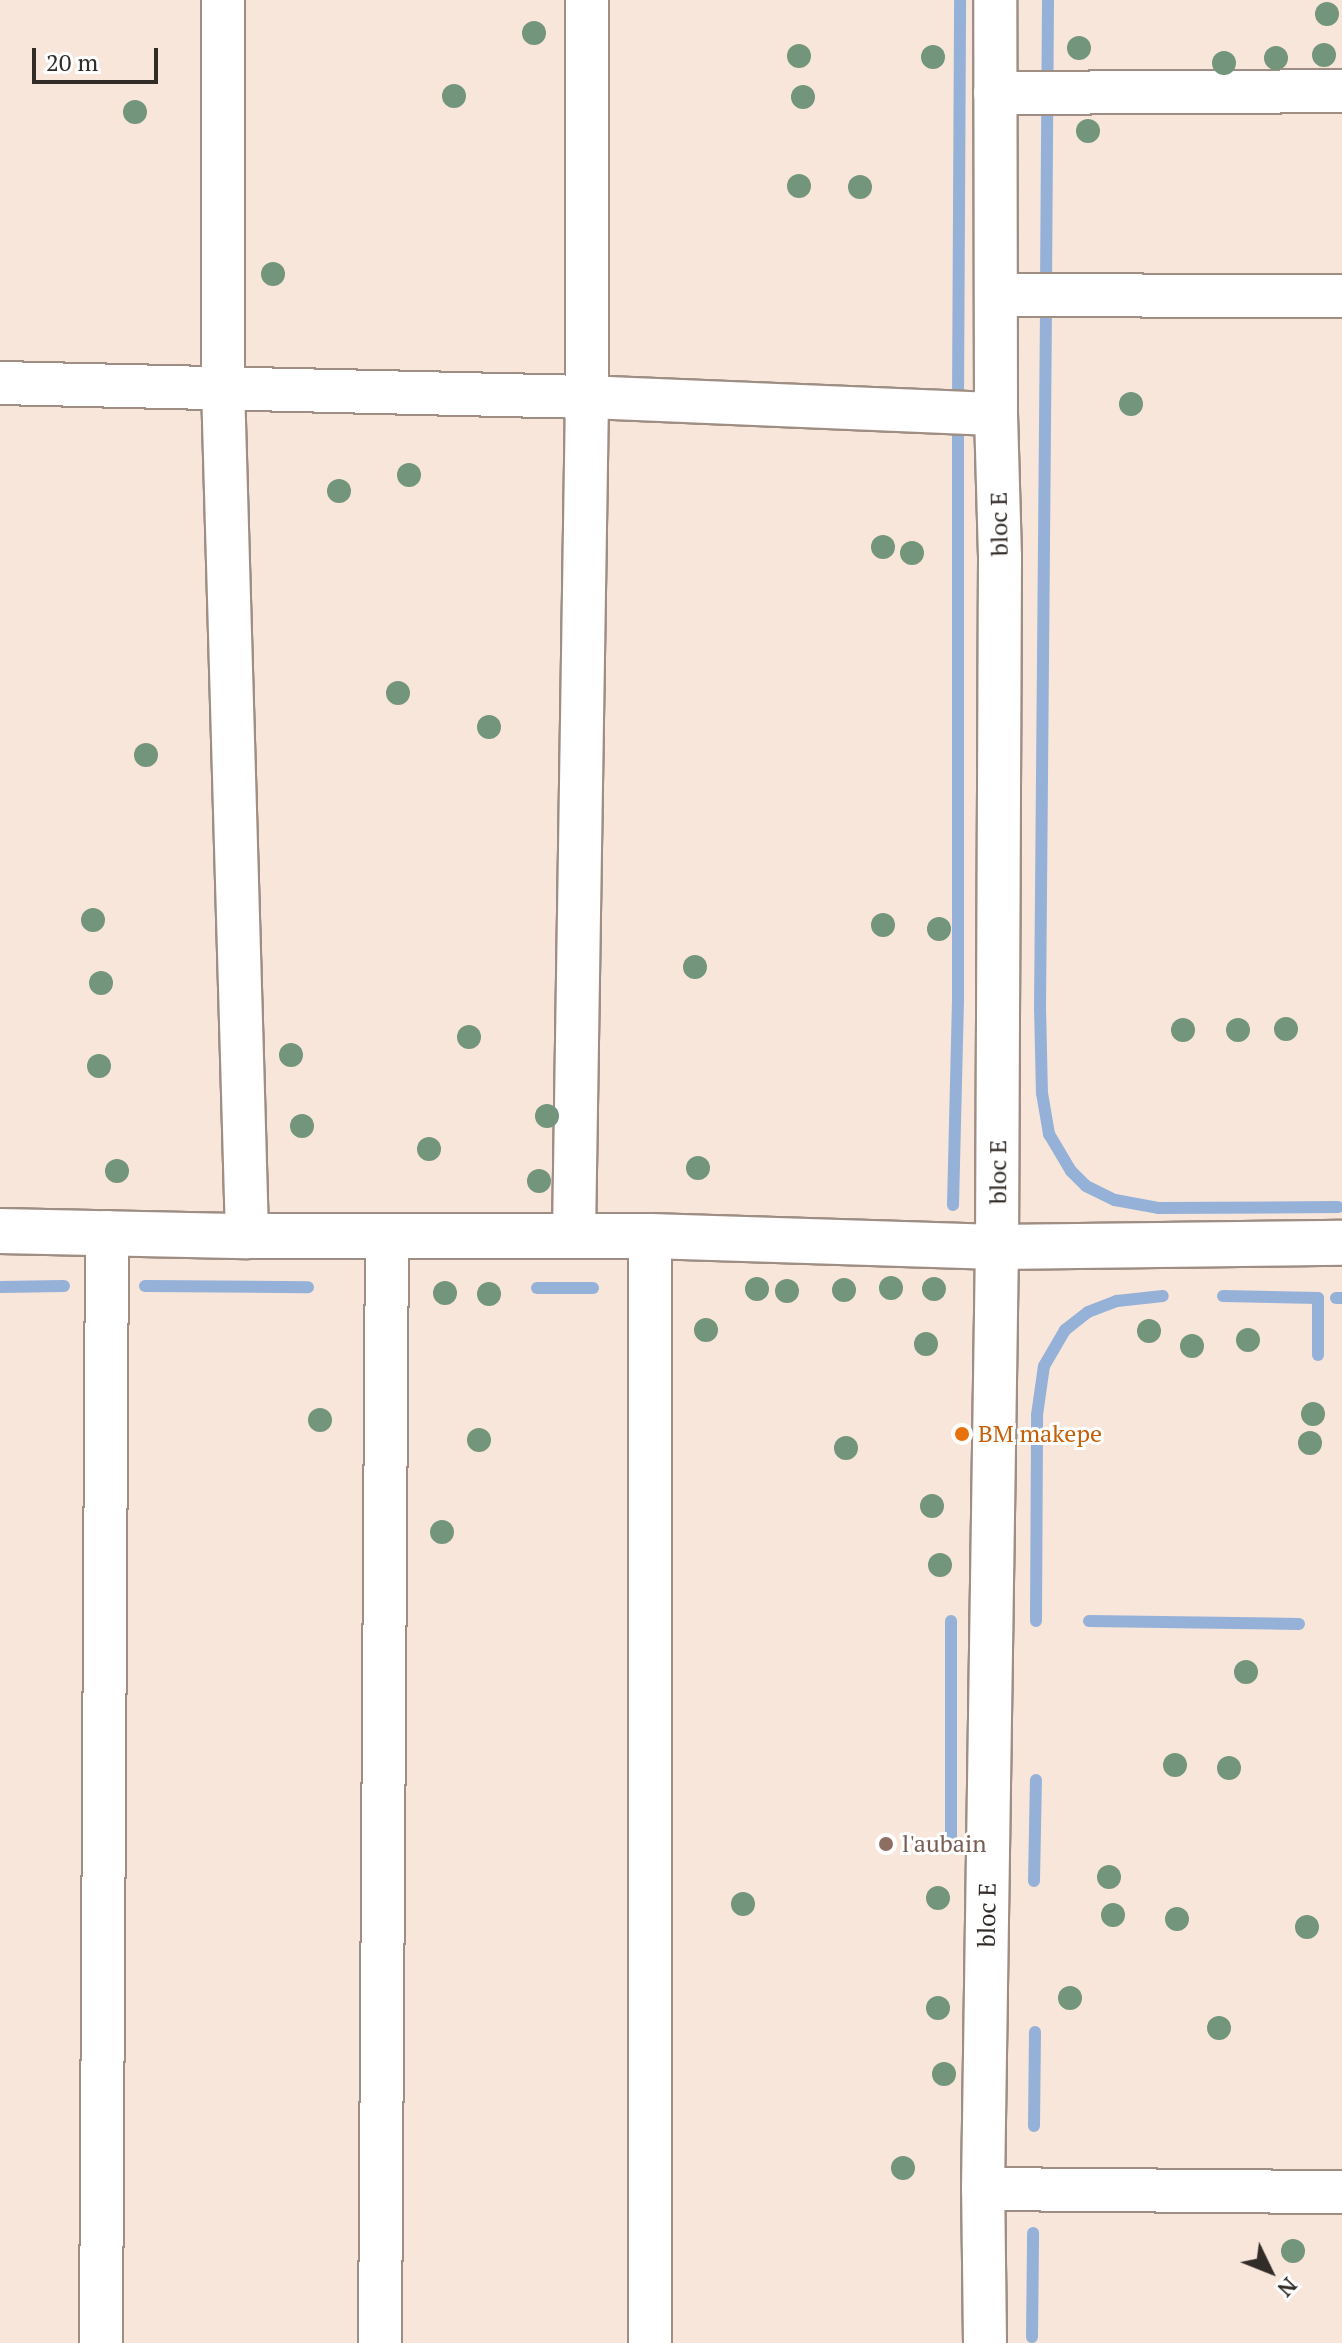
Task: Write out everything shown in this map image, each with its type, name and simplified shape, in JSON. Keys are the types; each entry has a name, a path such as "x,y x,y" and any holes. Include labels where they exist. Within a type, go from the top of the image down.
{"street":[{"path":"223,0 223,386 247,1236"},
{"path":"574,1235 587,397 587,0"},
{"name":"bloc E","path":"985,2343 983,2189 997,1247 1000,557 996,414 995,0"},
{"path":"995,93 1342,91"},
{"path":"997,295 1342,296"},
{"path":"0,383 587,397 996,414"},
{"path":"0,1231 247,1236 650,1236 997,1247 1342,1243"},
{"path":"101,2343 107,1232"},
{"path":"380,2343 387,1235"},
{"path":"650,1236 650,2343"},
{"path":"983,2189 1342,2192"}],"waterway":[{"path":"958,400 960,0"},
{"path":"1046,287 1048,0"},
{"path":"1046,309 1040,1007 1042,1093 1049,1134 1071,1171 1086,1186 1115,1200 1159,1208 1338,1207"},
{"path":"953,1205 958,1001 958,422"},
{"path":"0,1287 64,1286"},
{"path":"145,1286 308,1287"},
{"path":"537,1288 593,1288"},
{"path":"1036,1621 1037,1415 1044,1366 1065,1330 1088,1312 1117,1301 1163,1296"},
{"path":"1223,1296 1318,1298 1318,1355"},
{"path":"1336,1298 1342,1298"},
{"path":"951,1621 951,1843"},
{"path":"1089,1621 1299,1624"},
{"path":"1034,1881 1036,1780"},
{"path":"1034,2126 1035,2032"},
{"path":"1032,2337 1033,2233"}],"place":[{"name":"BM makepe","path":"962,1434"},
{"name":"l'aubain","path":"886,1844"}]}
